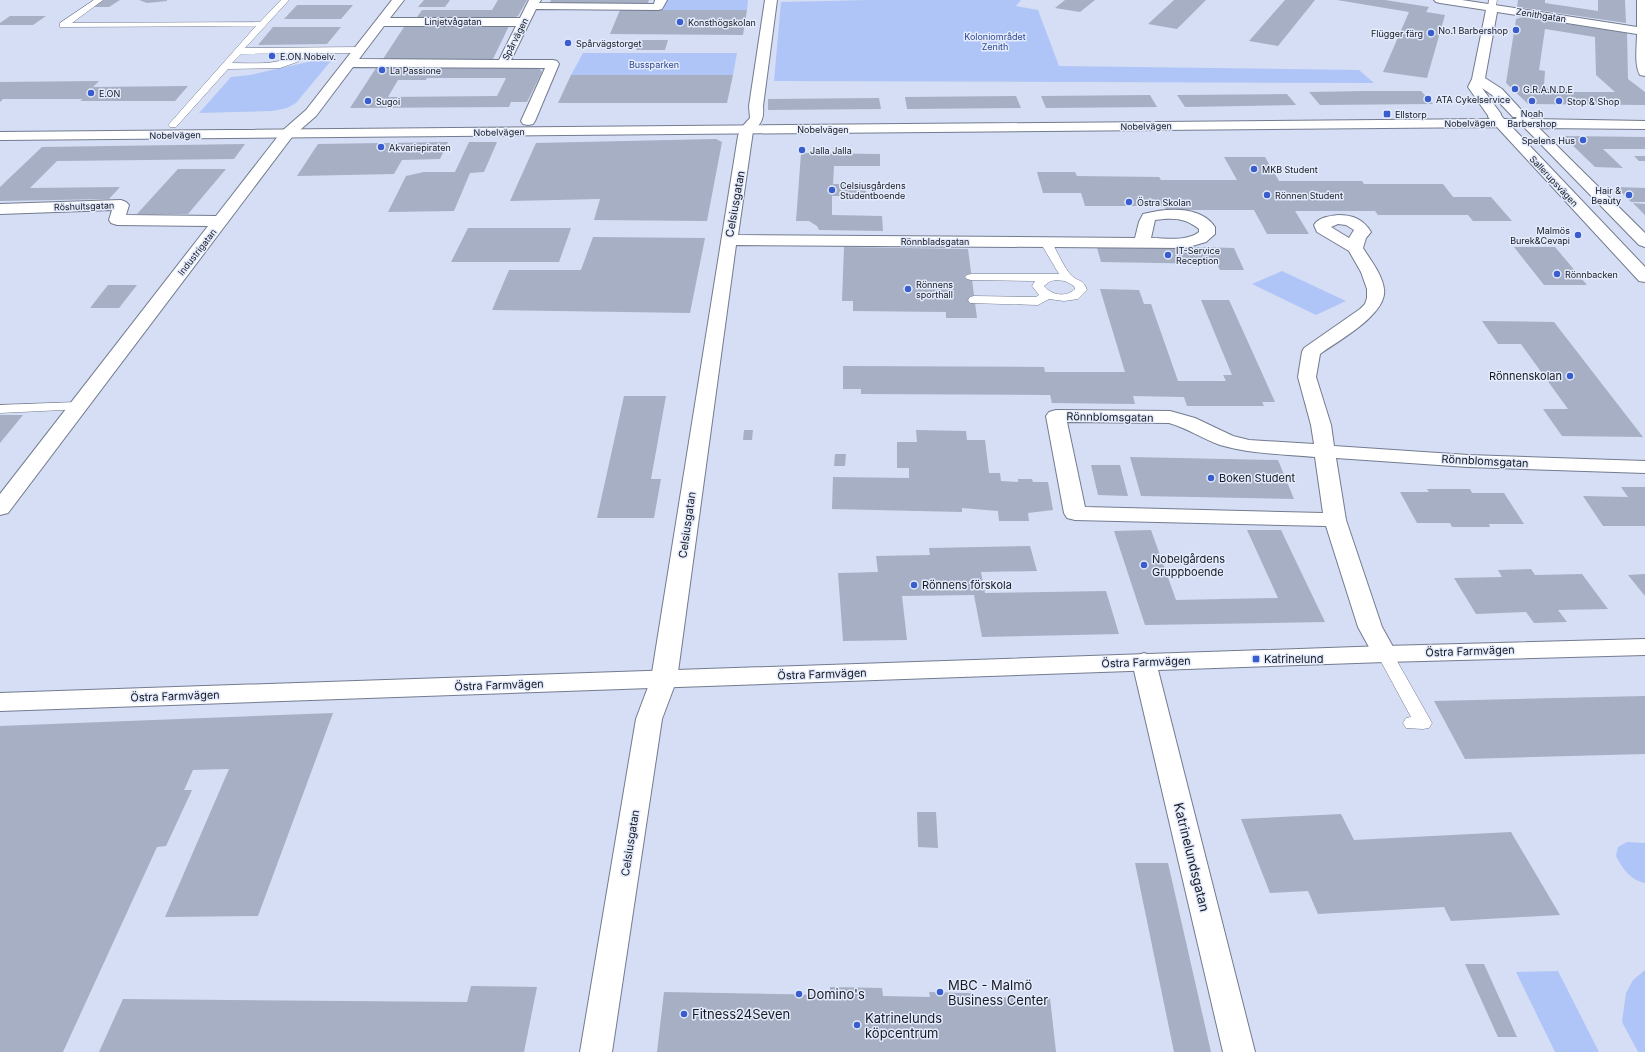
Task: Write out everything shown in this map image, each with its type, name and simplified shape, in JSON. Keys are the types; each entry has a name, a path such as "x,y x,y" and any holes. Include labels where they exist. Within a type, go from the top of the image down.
{"street":[{"name":"Industrigatan","path":"0,508 293,128 311,113 398,0"},
{"name":"Celsiusgatan","path":"596,1052 649,719 664,679 729,240 745,142 756,111 771,0"},
{"name":"Zenithgatan","path":"1440,0 1493,4 1643,31"},
{"path":"1643,0 1643,60 1645,72"},
{"path":"534,3 659,4"},
{"name":"Spårvägen","path":"528,121 553,64 503,64 534,3"},
{"name":"Sallerupsvägen","path":"1493,4 1478,79 1475,87 1497,119 1645,276"},
{"name":"Linjetvågatan","path":"382,22 524,22"},
{"path":"349,63 503,64"},
{"name":"Sallerupsvägen","path":"1478,79 1496,92 1643,239"},
{"name":"Nobelvägen","path":"0,127 173,125 293,128 1523,119 1645,114"},
{"name":"Nobelvägen","path":"1523,119 1645,126"},
{"name":"Nobelvägen","path":"0,136 528,121 751,124"},
{"name":"Röshultsgatan","path":"0,209 121,205 117,220 221,221"},
{"name":"Rönnbladsgatan","path":"729,240 1141,243"},
{"path":"1355,248 1375,284 1377,299 1369,311 1311,352 1308,377 1321,425 1335,520 1370,627 1385,654"},
{"name":"Rönnblomsgatan","path":"1335,520 1139,510 1075,513 1056,416 1170,417 1188,422 1226,440 1249,446 1468,461 1645,467"},
{"name":"Östra Farmvägen","path":"0,702 1144,662 1645,647"},
{"name":"Katrinelundsgatan","path":"1144,662 1239,1052"}],"lane":[{"path":"99,0 63,25 262,24"},
{"path":"173,125 285,0"},
{"path":"226,66 280,65 294,60 308,50"},
{"path":"238,52 360,50"},
{"path":"1046,242 1067,278"},
{"path":"971,277 1067,278 1079,284 1081,290 1074,296 1060,298 1048,295 1040,290 1038,286 1047,278"},
{"path":"974,300 1038,301 1048,295"},
{"path":"0,410 78,406"},
{"path":"1385,654 1423,723 1412,723"}],"green space":[{"path":"667,0 748,0 747,10 663,10"},
{"name":"Koloniområdet Zenith","path":"869,0 1021,0 1016,6 1038,10 1059,66 1359,70 1374,83 774,81 781,2"},
{"name":"Bussparken","path":"583,53 737,53 733,75 571,75"},
{"path":"335,56 296,103 287,108 272,111 199,113 231,77 250,75"},
{"path":"1282,271 1346,301 1316,315 1252,284"},
{"path":"1627,842 1645,843 1645,883 1635,879 1627,873 1616,856 1618,847"},
{"path":"1645,970 1645,1052 1638,1052 1622,1022 1626,993 1633,980"},
{"path":"1558,971 1599,1052 1555,1052 1516,972"}],"building":[{"path":"103,0 120,0 109,7 93,7"},
{"path":"139,0 167,0 167,1 147,3"},
{"path":"424,0 450,0 445,7 418,7"},
{"path":"498,0 527,0 518,16 508,20 415,20 422,10 492,10"},
{"path":"551,0 649,0 647,5 549,4"},
{"path":"1065,0 1095,0 1080,12 1055,8"},
{"path":"1174,0 1206,0 1177,29 1148,24"},
{"path":"1285,0 1315,0 1278,46 1249,41"},
{"path":"1337,0 1385,0 1429,7 1426,12 1445,15 1427,78 1383,72 1409,12"},
{"path":"1518,0 1545,0 1545,3 1598,11 1598,0 1625,0 1626,23 1517,7"},
{"path":"297,5 353,5 341,19 284,19"},
{"name":"Konsthögskolan","path":"620,10 747,10 743,35 610,34"},
{"path":"10,16 46,16 33,25 0,25 0,23"},
{"path":"1523,17 1627,33 1628,79 1645,92 1645,105 1528,104 1506,83 1516,19","holes":["1545,29 1595,37 1596,75 1615,92 1551,92 1544,85 1545,71 1539,70"]},
{"path":"509,26 493,59 383,59 404,27"},
{"path":"273,27 341,27 327,44 258,45"},
{"path":"639,40 668,40 665,50 636,50"},
{"path":"376,68 535,68 540,69 542,72 527,102 511,102 509,107 350,108","holes":["427,78 506,78 497,96 388,97 398,80 426,80"]},
{"path":"571,75 733,75 727,103 558,103"},
{"name":"E.ON","path":"99,81 93,87 188,86 175,101 3,99 0,102 0,82"},
{"path":"1421,91 1433,104 1320,105 1309,92"},
{"path":"1287,94 1296,105 1185,107 1177,95"},
{"path":"1150,95 1157,107 1046,108 1041,96"},
{"path":"1016,96 1021,108 907,109 905,97"},
{"path":"879,98 881,109 768,110 768,99"},
{"path":"1563,136 1645,137 1645,149 1603,149 1623,168 1595,167"},
{"path":"716,139 722,142 707,221 594,220 600,199 510,201 536,143"},
{"path":"448,142 440,159 402,160 394,174 297,176 318,144"},
{"path":"469,142 497,142 484,172 470,173 454,211 388,212 406,176 424,172 455,172"},
{"path":"245,144 234,159 57,161 30,188 120,187 109,199 0,201 0,187 42,147"},
{"name":"Celsiusgårdens Studentboende","path":"801,153 880,154 880,166 834,166 833,184 866,184 866,196 832,196 832,215 882,216 883,231 819,230 817,226 809,221 796,221"},
{"path":"1634,156 1645,156 1645,161 1639,161"},
{"name":"Rönnen Student","path":"1224,157 1265,157 1279,181 1362,181 1364,184 1443,184 1453,197 1491,197 1512,221 1473,221 1468,215 1378,215 1375,211 1295,211 1309,234 1267,234 1254,210 1166,210 1164,206 1085,206 1081,193 1043,193 1037,172 1075,172 1077,176 1159,177 1161,180 1237,180"},
{"path":"178,169 226,169 188,214 137,214"},
{"path":"1616,187 1645,188 1645,202 1631,202"},
{"path":"1633,203 1645,204 1645,215"},
{"path":"468,228 571,228 559,262 451,262"},
{"path":"593,237 705,238 690,313 492,310 509,270 581,270"},
{"name":"IT-Service Reception","path":"1096,244 1234,248 1244,270 1220,270 1217,264 1101,262"},
{"name":"Rönnens sporthall","path":"844,247 968,249 977,318 946,318 946,312 853,311 853,301 842,301"},
{"name":"Rönnbacken","path":"1514,247 1555,247 1587,285 1544,285"},
{"path":"108,285 137,285 119,308 90,308"},
{"path":"1100,289 1139,290 1144,304 1151,304 1178,381 1226,381 1223,375 1232,375 1201,300 1229,300 1275,402 1262,402 1264,406 1187,406 1184,397 1133,396 1135,404 1052,403 1050,395 861,394 861,389 843,389 843,366 1044,367 1045,372 1125,372"},
{"name":"Rönnenskolan","path":"1482,321 1554,322 1643,437 1562,436 1543,409 1568,409 1521,344 1498,344"},
{"path":"624,396 666,396 651,479 661,479 654,518 597,518"},
{"path":"0,415 23,415 0,443"},
{"path":"744,430 753,430 752,440 743,440"},
{"path":"916,430 966,431 967,440 985,440 989,473 1000,473 1001,481 1018,482 1018,479 1032,479 1033,482 1048,482 1053,510 1028,513 1029,521 999,521 998,511 962,508 962,512 832,509 833,477 909,478 909,468 897,468 897,442 917,442"},
{"path":"835,454 846,454 845,466 834,466"},
{"name":"Boken Student","path":"1130,457 1278,460 1294,499 1141,496"},
{"path":"1091,465 1120,465 1128,496 1098,495"},
{"path":"1621,487 1645,487 1645,526 1603,526 1583,496 1628,497"},
{"path":"1427,489 1470,489 1472,493 1504,493 1524,524 1489,524 1490,527 1452,527 1450,523 1417,523 1400,492 1429,492"},
{"name":"Nobelgårdens Gruppboende","path":"1151,530 1176,600 1278,598 1247,530 1281,530 1325,622 1145,625 1114,531"},
{"path":"1030,546 1037,571 981,572 985,593 1106,591 1119,634 982,637 974,595 902,596 907,640 843,641 838,573 878,572 876,556 930,555 929,548"},
{"path":"1531,569 1535,575 1582,574 1608,609 1558,610 1567,622 1534,623 1526,612 1476,614 1454,578 1502,577 1498,570"},
{"path":"1645,574 1645,596 1628,575"},
{"path":"1645,696 1645,754 1465,759 1434,701"},
{"path":"333,713 258,916 165,917 229,769 193,770 184,790 192,790 166,846 157,847 63,1052 0,1052 0,726"},
{"path":"917,812 936,812 938,848 918,847"},
{"path":"1341,814 1354,840 1511,832 1560,915 1451,921 1444,907 1318,914 1308,891 1270,893 1241,819"},
{"path":"1135,863 1168,863 1211,1052 1174,1052"},
{"path":"1465,964 1484,964 1517,1037 1498,1037"},
{"path":"471,986 537,987 524,1052 99,1052 123,999 467,1002"},
{"name":"Katrinelunds köpcentrum","path":"830,987 882,988 883,996 930,997 929,992 972,993 972,997 1050,998 1056,1052 657,1052 664,992 830,995"}],"place":[{"name":"Konsthögskolan","path":"680,22"},
{"name":"No.1 Barbershop","path":"1516,30"},
{"name":"Flügger färg","path":"1431,33"},
{"name":"Spårvägstorget","path":"568,43"},
{"name":"E.ON Nobelv.","path":"272,56"},
{"name":"La Passione","path":"382,70"},
{"name":"G.R.A.N.D.E","path":"1515,89"},
{"name":"E.ON","path":"91,93"},
{"name":"ATA Cykelservice","path":"1428,99"},
{"name":"Sugoi","path":"368,101"},
{"name":"Noah Barbershop","path":"1532,101"},
{"name":"Stop & Shop","path":"1559,101"},
{"name":"Ellstorp","path":"1387,114"},
{"name":"Spelens Hus","path":"1583,140"},
{"name":"Akvariepiraten","path":"381,147"},
{"name":"Jalla Jalla","path":"802,150"},
{"name":"MKB Student","path":"1254,169"},
{"name":"Celsiusgårdens Studentboende","path":"832,190"},
{"name":"Rönnen Student","path":"1267,195"},
{"name":"Hair & Beauty","path":"1629,195"},
{"name":"Östra Skolan","path":"1129,202"},
{"name":"Malmös Burek&Cevapi","path":"1578,235"},
{"name":"IT-Service Reception","path":"1168,255"},
{"name":"Rönnbacken","path":"1557,274"},
{"name":"Rönnens sporthall","path":"908,289"},
{"name":"Rönnenskolan","path":"1570,376"},
{"name":"Boken Student","path":"1211,478"},
{"name":"Nobelgårdens Gruppboende","path":"1144,565"},
{"name":"Rönnens förskola","path":"914,585"},
{"name":"Katrinelund","path":"1256,659"},
{"name":"MBC - Malmö Business Center","path":"940,992"},
{"name":"Domino's","path":"799,994"},
{"name":"Fitness24Seven","path":"684,1014"},
{"name":"Katrinelunds köpcentrum","path":"857,1025"}]}
